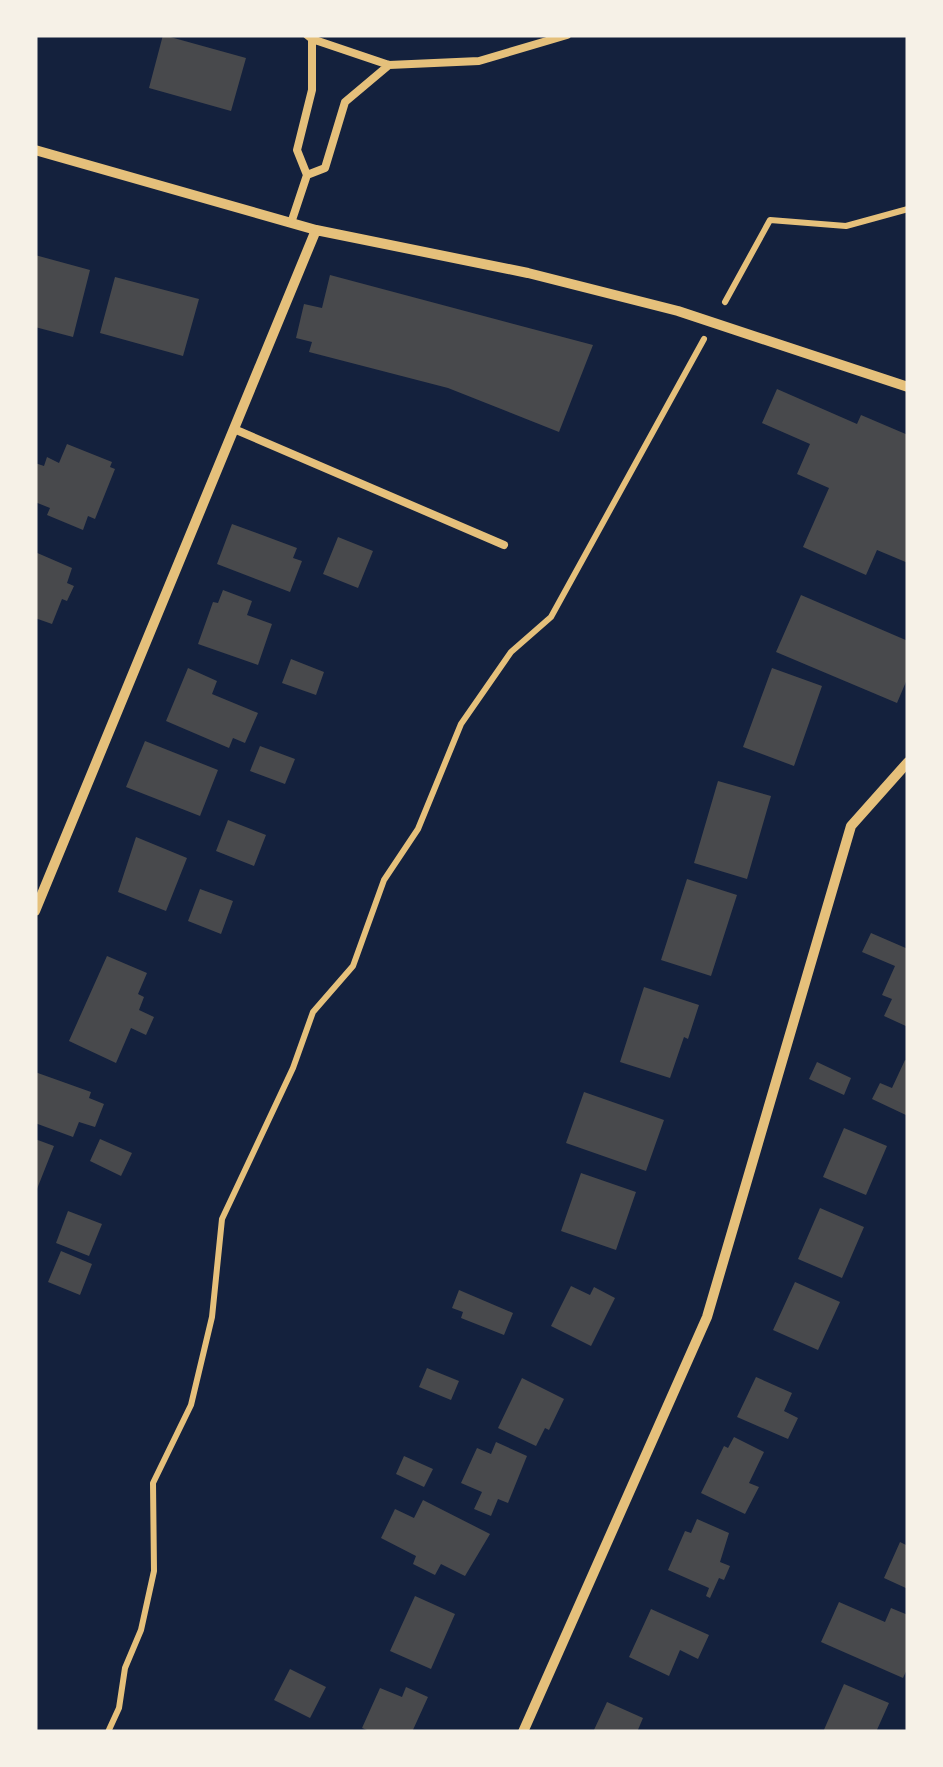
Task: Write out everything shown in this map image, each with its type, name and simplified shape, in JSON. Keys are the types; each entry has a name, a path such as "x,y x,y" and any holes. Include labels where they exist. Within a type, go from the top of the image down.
{"street":[{"path":"35,150 316,230 528,274 678,311 908,387"},
{"path":"35,911 316,230"},
{"path":"523,1732 706,1317 851,826 908,762"}],"lane":[{"path":"291,223 307,176 297,150 312,90 309,37 388,64 479,60 567,35"},
{"path":"307,176 325,168 345,102 388,64"},
{"path":"234,430 504,545"}],"path":[{"path":"722,307 770,220 846,226 908,209"},
{"path":"108,1732 119,1708 125,1668 141,1630 154,1571 153,1483 191,1405 212,1317 222,1219 292,1068 313,1012 353,966 384,880 418,829 461,724 511,652 550,617 713,324"}],"building":[{"path":"163,35 246,58 231,111 149,88"},
{"path":"35,255 90,270 73,337 35,327"},
{"path":"330,275 593,345 559,432 448,388 309,352 312,342 296,338 304,304 322,308"},
{"path":"115,277 199,299 183,356 100,333"},
{"path":"777,389 857,424 861,415 908,435 908,563 877,550 866,575 803,547 829,488 797,474 810,444 762,423"},
{"path":"67,444 112,462 110,467 115,469 95,519 88,516 83,530 47,515 50,508 35,502 35,463 44,466 47,457 59,463"},
{"path":"232,524 297,548 293,558 302,561 290,592 217,564"},
{"path":"338,537 373,551 358,588 323,574"},
{"path":"35,552 72,568 67,583 74,586 67,601 62,599 52,624 35,618"},
{"path":"223,590 252,601 247,615 272,624 258,665 198,644 213,602 218,603"},
{"path":"801,595 908,641 908,677 897,703 776,652"},
{"path":"291,659 324,672 316,695 282,683"},
{"path":"188,668 217,681 212,694 258,713 245,743 233,738 229,748 166,721"},
{"path":"772,668 822,686 794,766 743,747"},
{"path":"145,741 218,770 200,816 126,787"},
{"path":"260,746 295,759 285,784 250,771"},
{"path":"718,781 771,796 747,879 694,863"},
{"path":"228,820 266,835 254,866 216,851"},
{"path":"136,837 187,858 166,911 118,892"},
{"path":"687,879 737,895 711,976 661,960"},
{"path":"200,889 233,901 221,934 188,921"},
{"path":"871,933 908,949 908,1027 884,1016 892,999 882,995 895,966 862,952"},
{"path":"107,956 147,973 138,994 144,997 139,1010 154,1017 146,1035 131,1028 116,1063 69,1041"},
{"path":"644,987 699,1005 670,1078 620,1062"},
{"path":"905,1060 908,1116 872,1099 880,1083 892,1088"},
{"path":"817,1062 851,1078 844,1095 809,1079"},
{"path":"35,1072 91,1092 89,1098 104,1104 95,1127 79,1122 73,1137 35,1123"},
{"path":"584,1092 664,1120 646,1171 566,1143"},
{"path":"844,1128 887,1146 866,1195 823,1177"},
{"path":"35,1139 54,1146 35,1194"},
{"path":"100,1139 132,1153 121,1176 90,1161"},
{"path":"581,1173 636,1192 616,1250 561,1231"},
{"path":"820,1208 864,1227 842,1278 798,1259"},
{"path":"68,1211 102,1224 89,1256 56,1243"},
{"path":"61,1251 92,1264 80,1295 48,1282"},
{"path":"795,1282 840,1302 818,1350 773,1330"},
{"path":"571,1286 590,1295 594,1287 615,1298 591,1346 551,1326"},
{"path":"459,1290 513,1313 504,1335 461,1318 463,1312 452,1308"},
{"path":"427,1368 459,1381 451,1400 419,1387"},
{"path":"756,1377 792,1393 784,1411 798,1418 788,1439 737,1417"},
{"path":"522,1378 564,1399 536,1446 498,1428"},
{"path":"734,1437 764,1452 749,1483 759,1487 745,1514 701,1493 724,1446 728,1448"},
{"path":"496,1442 527,1456 508,1503 498,1499 491,1516 474,1509 482,1492 461,1483 477,1448 491,1454"},
{"path":"404,1456 433,1469 424,1487 396,1474"},
{"path":"423,1500 490,1534 465,1576 441,1564 435,1575 413,1564 416,1556 381,1538 395,1509 414,1518"},
{"path":"697,1519 729,1533 720,1562 730,1566 710,1598 706,1596 709,1588 668,1570 685,1531 691,1533"},
{"path":"900,1542 908,1546 908,1589 884,1578"},
{"path":"415,1596 455,1614 431,1669 390,1651"},
{"path":"839,1602 885,1622 891,1608 908,1615 908,1667 903,1678 821,1642"},
{"path":"651,1609 709,1635 698,1659 680,1650 669,1676 629,1657"},
{"path":"290,1669 326,1687 310,1718 274,1700"},
{"path":"844,1684 889,1703 876,1732 823,1732"},
{"path":"406,1687 428,1697 412,1732 372,1732 362,1728 380,1688 402,1697"},
{"path":"607,1702 643,1718 637,1732 593,1732"}]}
